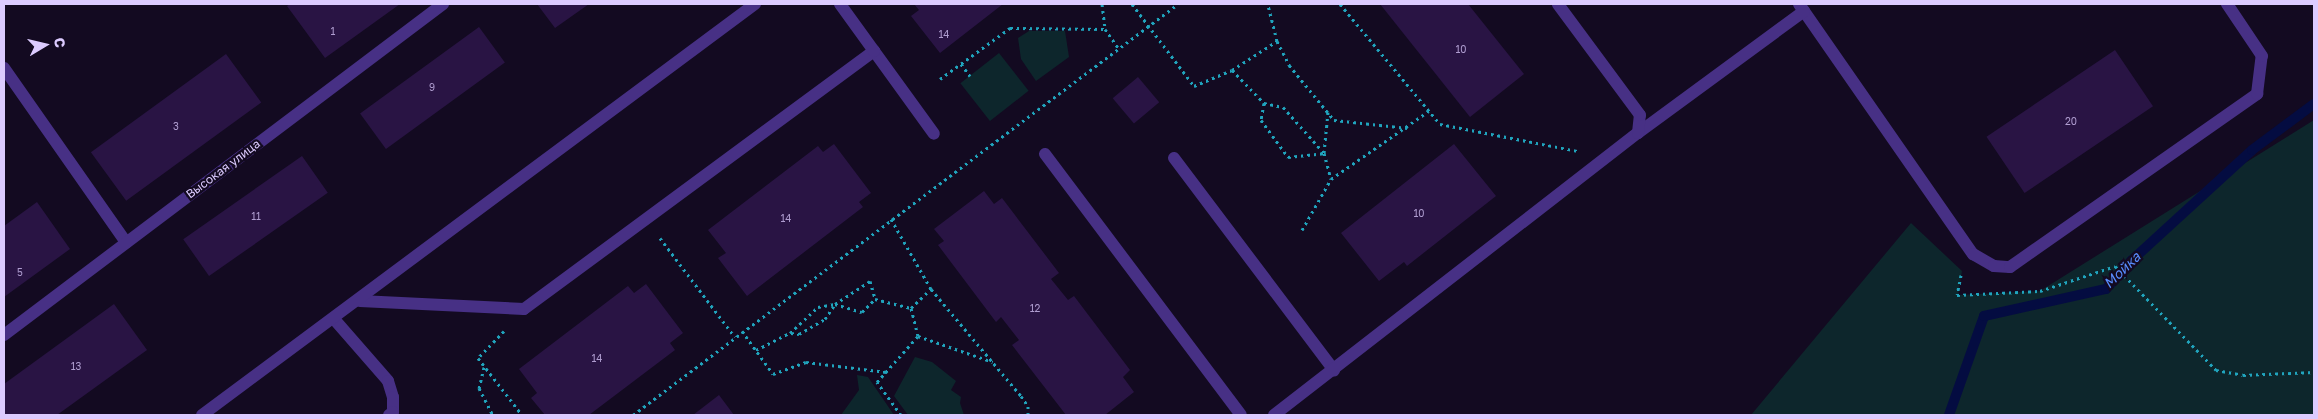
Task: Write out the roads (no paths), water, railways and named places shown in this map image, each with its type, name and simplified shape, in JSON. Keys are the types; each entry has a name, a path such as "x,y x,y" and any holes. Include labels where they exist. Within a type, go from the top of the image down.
{"street":[{"name":"Высокая улица","path":"4,334 443,4"},
{"path":"202,415 360,301 755,4"},
{"path":"840,4 934,134"},
{"path":"1558,4 1640,114 1638,133"},
{"path":"1274,415 1802,7 1972,254 1994,266 2010,267 2258,94 2262,56 2227,4"},
{"path":"360,301 524,309 874,52"},
{"path":"4,68 126,242"},
{"path":"1044,154 1241,415"},
{"path":"1174,158 1334,370"},
{"path":"334,319 388,381 393,397 393,412 389,415"}],"waterway":[{"name":"Мойка","path":"1949,415 1984,316 2106,289 2131,261 2252,150 2314,104"}]}
